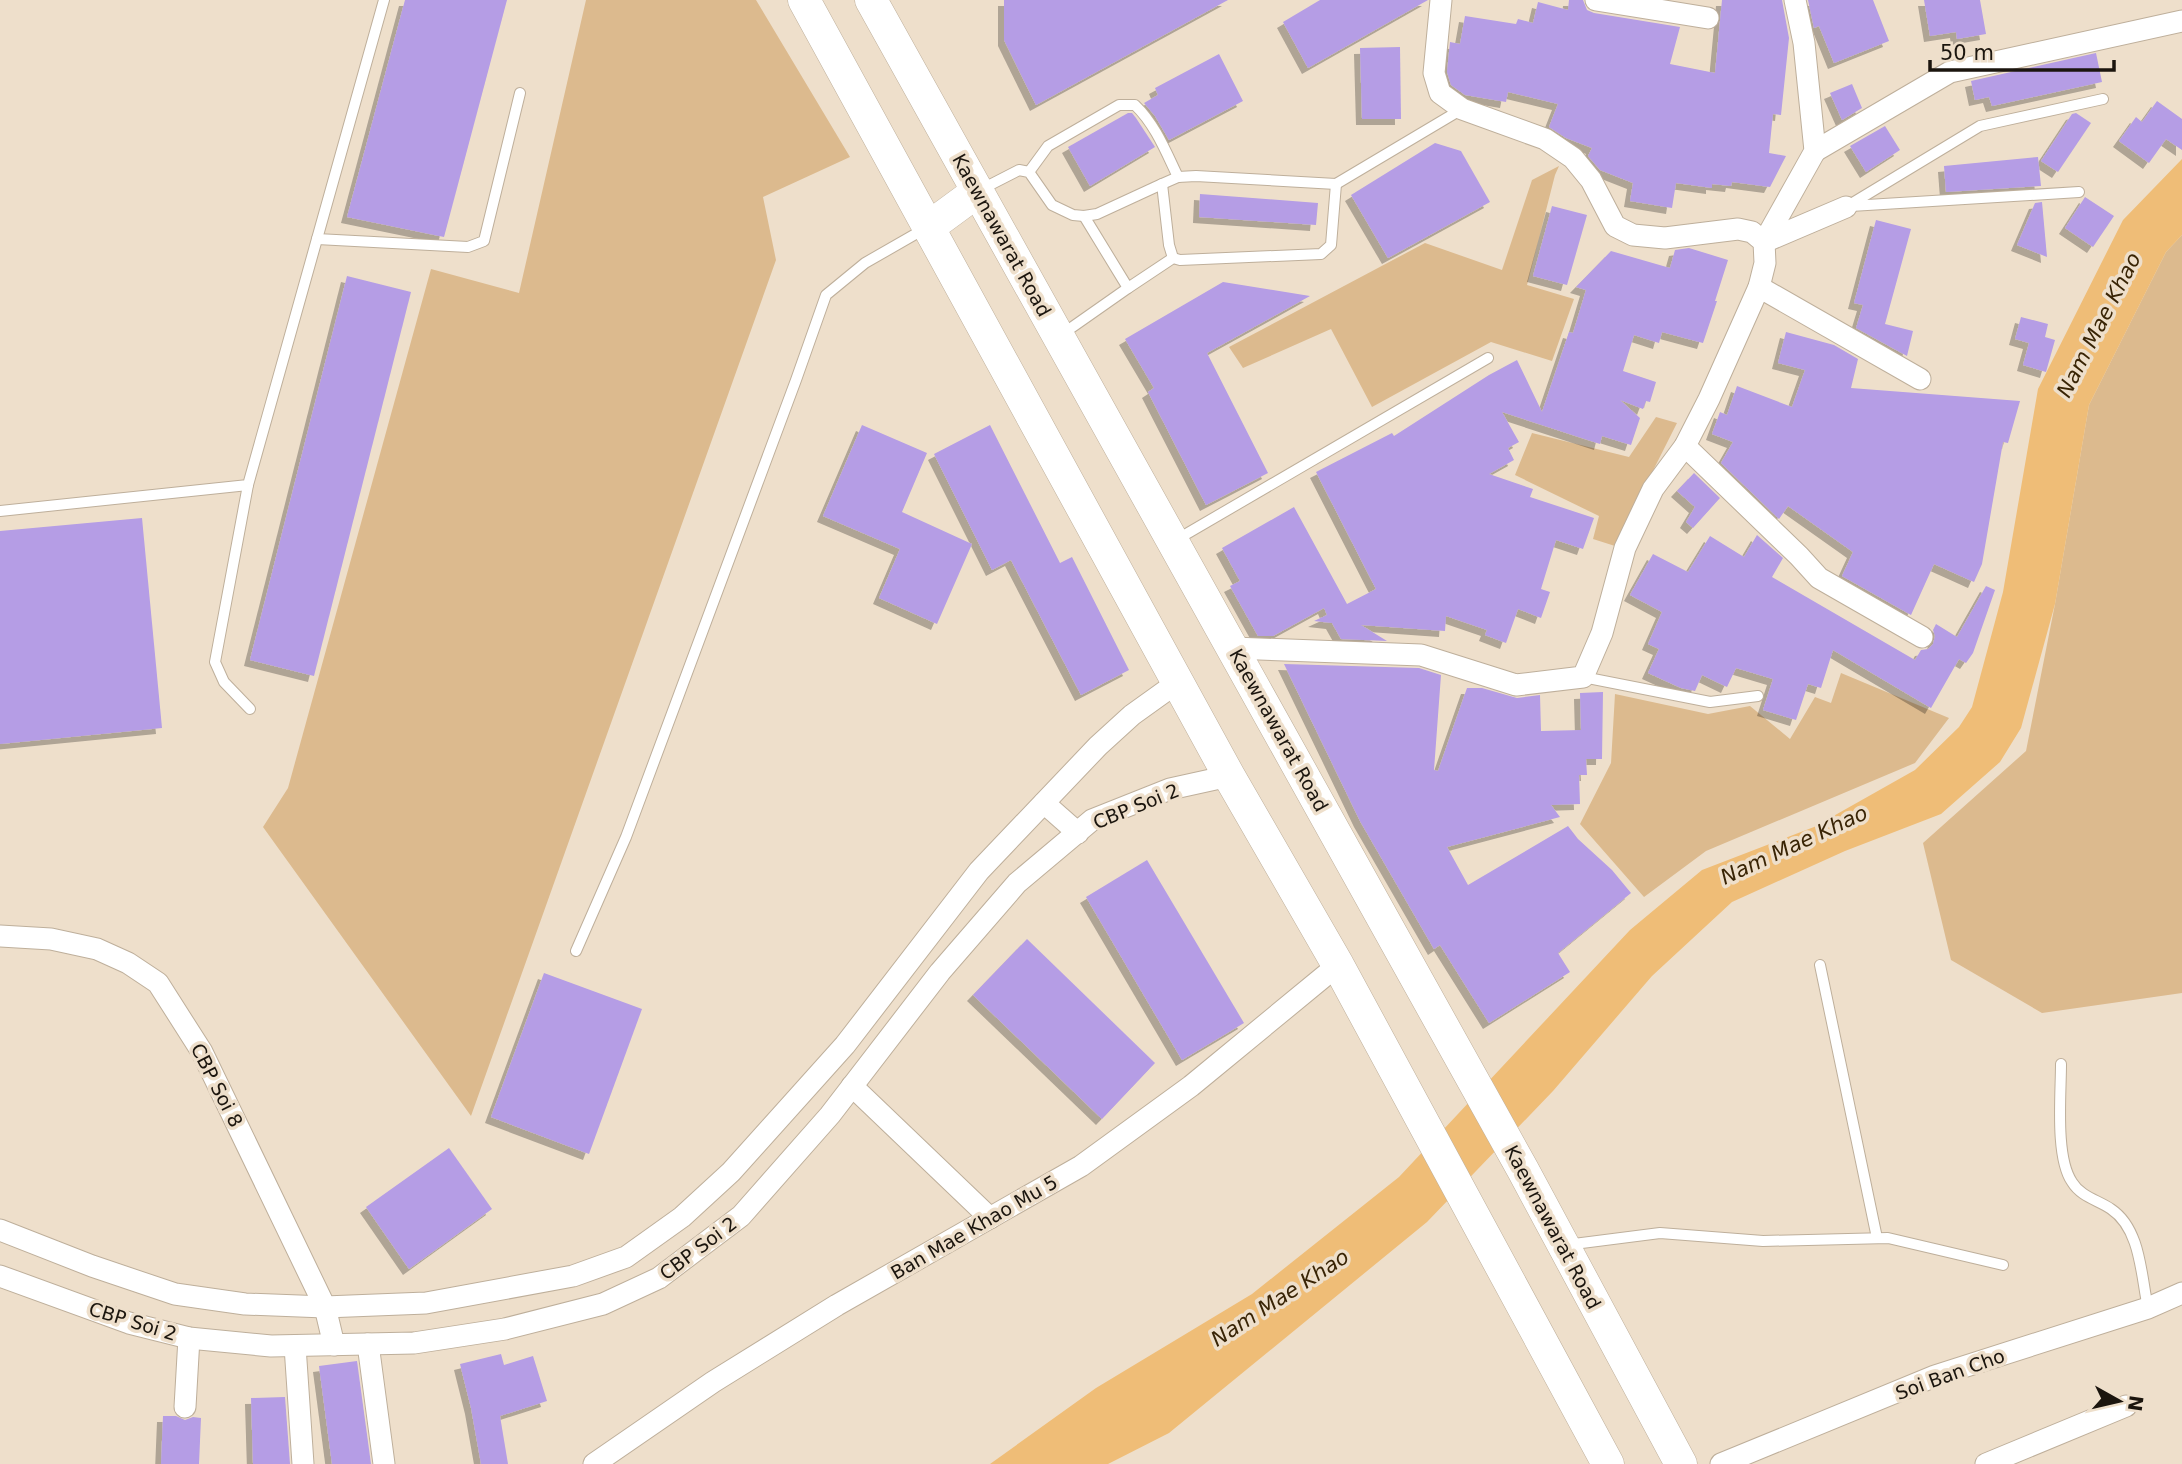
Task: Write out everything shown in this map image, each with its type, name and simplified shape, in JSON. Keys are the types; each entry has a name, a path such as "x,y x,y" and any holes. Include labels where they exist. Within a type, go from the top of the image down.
{"main road":[{"path":"804,0 1229,776 1338,965 1608,1464"},
{"name":"Kaewnawarat Road","path":"871,0 1523,1170 1681,1464"},
{"path":"929,227 978,191"}],"street":[{"path":"1441,0 1434,73 1440,93 1462,108 1545,139 1573,158 1591,180 1615,226 1633,235 1665,238 1738,229 1752,232 1764,242"},
{"path":"1596,0 1708,18"},
{"path":"1795,0 1804,43 1815,151"},
{"path":"1233,648 1421,655 1516,685 1583,677 1602,633 1625,548 1653,489 1685,446 1709,399 1759,287 1765,263 1764,242 1815,151 1950,72 2182,21"},
{"path":"1764,242 1846,206"},
{"path":"1759,287 1920,379"},
{"path":"1685,446 1819,578 1922,637"},
{"name":"CBP Soi 2","path":"0,1230 92,1266 175,1294 245,1304 325,1307 426,1303 573,1276 626,1257 682,1217 755,1147 845,1045 979,872 1098,746 1132,715 1178,682"},
{"name":"CBP Soi 2","path":"0,1276 129,1323 189,1338 271,1346 414,1343 505,1329 603,1304 659,1278 741,1216 830,1115 940,972 1017,883 1092,820 1170,789 1229,776"},
{"path":"1044,803 1078,833"},
{"name":"CBP Soi 8","path":"0,936 51,939 97,949 128,963 158,984 202,1052 325,1307 334,1345"},
{"name":"Ban Mae Khao Mu 5","path":"606,1460 713,1382 837,1305 1082,1166 1170,1102 1338,965"},
{"path":"852,1086 990,1218"},
{"name":"Soi Ban Cho","path":"1721,1464 1935,1376 2148,1308 2182,1293"},
{"path":"184,1408 189,1338"},
{"path":"368,1344 384,1464"},
{"path":"295,1346 303,1464"},
{"path":"1986,1464 2126,1406"}],"lane":[{"path":"250,709 224,682 215,662 248,485 384,0"},
{"path":"317,239 468,247 484,241 520,93"},
{"path":"1846,206 1980,126 2103,99"},
{"path":"1029,172 1048,146 1119,105 1135,105 1153,127 1178,177"},
{"path":"978,191 1018,170 1029,172 1052,205 1073,215 1084,216 1097,214 1178,177 1336,184 1462,108"},
{"path":"1162,184 1172,258"},
{"path":"1059,337 1172,258 1180,260 1321,254 1331,245 1336,184"},
{"path":"1846,206 2079,192"},
{"path":"1084,216 1128,288"},
{"path":"576,951 626,837 826,295 865,263 929,227"},
{"path":"1173,542 1488,358"},
{"path":"0,511 248,485"},
{"path":"1583,677 1710,702 1758,696"},
{"path":"1820,965 1877,1238"},
{"path":"2061,1064 2060,1133 2065,1166 2072,1182 2084,1195 2115,1211 2126,1223 2134,1240 2148,1308"},
{"path":"1564,1245 1660,1233 1763,1241 1888,1238 2003,1265"}],"shaded area":[{"path":"586,0 756,0 850,157 763,197 776,260 471,1116 263,827 288,788 431,269 519,293"},
{"path":"1559,166 1527,285 1574,299 1552,361 1491,342 1372,407 1331,329 1243,368 1229,347 1425,243 1502,270 1532,180"},
{"path":"2182,235 2182,993 2042,1013 1951,960 1923,843 2026,751 2055,604 2089,405 2166,252"},
{"path":"1656,417 1677,423 1615,546 1593,539 1599,516 1515,475 1532,433 1629,457"},
{"path":"1841,673 1949,718 1915,763 1706,851 1644,897 1580,824 1611,763 1615,694 1708,714 1750,706 1790,739 1815,697 1831,703"}],"water":[{"name":"Nam Mae Khao","path":"2182,159 2182,235 2166,252 2089,405 2055,604 2021,728 2000,762 1941,814 1845,851 1732,902 1652,976 1553,1091 1427,1222 1169,1433 1108,1464 990,1464 1096,1388 1252,1294 1399,1177 1630,930 1702,870 1814,827 1915,770 1959,727 1972,707 2003,592 2038,389 2123,220"}],"building":[{"path":"405,0 507,0 444,237 347,217"},
{"path":"1004,0 1228,0 1036,105 1004,40"},
{"path":"1320,0 1428,0 1308,68 1283,22"},
{"path":"1569,0 1583,0 1587,10 1594,13 1680,27 1670,64 1715,73 1722,0 1782,0 1789,38 1781,115 1773,114 1769,153 1786,156 1770,187 1732,182 1731,186 1712,184 1712,188 1676,183 1672,208 1630,201 1633,183 1600,170 1588,156 1592,148 1566,138 1549,127 1558,104 1508,92 1506,102 1465,95 1451,85 1447,72 1450,42 1460,44 1465,16 1516,24 1518,19 1533,23 1538,2 1568,10"},
{"path":"1808,0 1873,0 1889,41 1834,63 1819,26 1814,28"},
{"path":"1924,0 1980,0 1986,34 1957,39 1956,32 1930,36"},
{"path":"1400,47 1401,119 1362,119 1360,48"},
{"path":"2096,53 2102,82 1992,106 1989,97 1975,100 1971,81"},
{"path":"1219,54 1243,101 1169,140 1144,103 1158,95 1155,88"},
{"path":"1852,84 1862,108 1842,120 1830,93"},
{"path":"2157,101 2182,119 2182,150 2166,139 2149,163 2119,141 2136,117 2142,122"},
{"path":"1132,113 1136,118 1155,147 1090,186 1068,147"},
{"path":"2076,113 2091,123 2058,172 2041,161 2072,114"},
{"path":"1885,126 1900,150 1866,172 1850,146"},
{"path":"1435,143 1461,151 1490,202 1388,258 1351,195"},
{"path":"2038,157 2041,186 1946,192 1944,166"},
{"path":"1200,194 1318,203 1316,225 1199,217"},
{"path":"2085,197 2114,216 2093,247 2065,228"},
{"path":"2042,202 2047,257 2017,245 2035,203"},
{"path":"1552,206 1587,215 1567,285 1533,276"},
{"path":"1876,220 1911,229 1885,324 1913,331 1907,356 1856,328 1863,305 1854,303"},
{"path":"1689,248 1728,260 1717,301 1703,343 1662,332 1659,343 1634,335 1623,371 1656,382 1650,402 1646,401 1643,409 1620,400 1640,418 1631,445 1602,436 1600,444 1502,412 1519,442 1508,448 1514,460 1489,474 1533,489 1530,497 1594,518 1583,549 1556,540 1541,589 1550,592 1541,618 1518,609 1506,643 1485,635 1487,630 1446,616 1445,631 1361,625 1387,641 1341,639 1332,623 1314,621 1327,615 1324,608 1273,636 1258,636 1230,586 1240,581 1222,548 1294,507 1347,604 1376,589 1316,472 1392,433 1394,436 1517,360 1542,412 1569,332 1573,333 1586,290 1576,287 1611,251 1670,268 1675,250"},
{"path":"347,276 411,292 314,676 250,660"},
{"path":"1223,282 1310,296 1207,353 1268,473 1206,505 1148,392 1154,388 1125,339"},
{"path":"2021,317 2048,324 2045,337 2055,340 2046,372 2023,365 2029,343 2015,339"},
{"path":"1786,332 1834,345 1858,359 1851,388 2020,401 2008,443 2003,442 1982,564 1974,582 1934,564 1911,615 1842,576 1853,552 1788,506 1779,519 1721,463 1733,442 1712,434 1720,412 1727,415 1737,386 1792,407 1805,370 1778,363"},
{"path":"862,425 927,453 902,512 972,544 937,624 879,598 900,549 823,516"},
{"path":"990,425 1060,563 1072,557 1129,670 1081,695 1011,560 992,570 934,454"},
{"path":"1694,473 1720,498 1693,528 1686,522 1695,507 1677,491"},
{"path":"142,518 162,728 0,744 0,531"},
{"path":"1757,535 1783,558 1772,577 1915,660 1921,650 1928,649 1933,644 1936,624 1957,637 1986,586 1995,590 1973,653 1966,663 1959,659 1931,708 1833,650 1821,688 1808,684 1796,720 1763,710 1773,679 1736,668 1727,687 1702,675 1695,691 1681,688 1648,673 1659,649 1648,644 1662,612 1630,595 1653,554 1688,572 1710,536 1744,557"},
{"path":"1284,664 1419,668 1441,675 1434,770 1438,771 1467,688 1482,688 1517,698 1540,695 1541,731 1581,730 1580,693 1603,692 1602,759 1586,759 1587,775 1579,775 1580,804 1551,805 1560,817 1447,847 1468,885 1568,826 1578,839 1612,870 1631,893 1558,953 1570,972 1489,1023 1440,945 1434,949 1360,821"},
{"path":"1147,860 1244,1023 1182,1060 1086,897"},
{"path":"1027,939 1155,1063 1102,1119 973,995"},
{"path":"544,973 642,1009 589,1154 491,1117"},
{"path":"449,1148 492,1209 409,1269 366,1207"},
{"path":"501,1354 504,1365 533,1356 547,1401 500,1416 508,1464 481,1464 460,1364"},
{"path":"357,1361 371,1464 332,1464 319,1366"},
{"path":"285,1397 290,1464 253,1464 251,1398"},
{"path":"163,1416 176,1416 185,1420 201,1418 199,1464 161,1464"}]}
